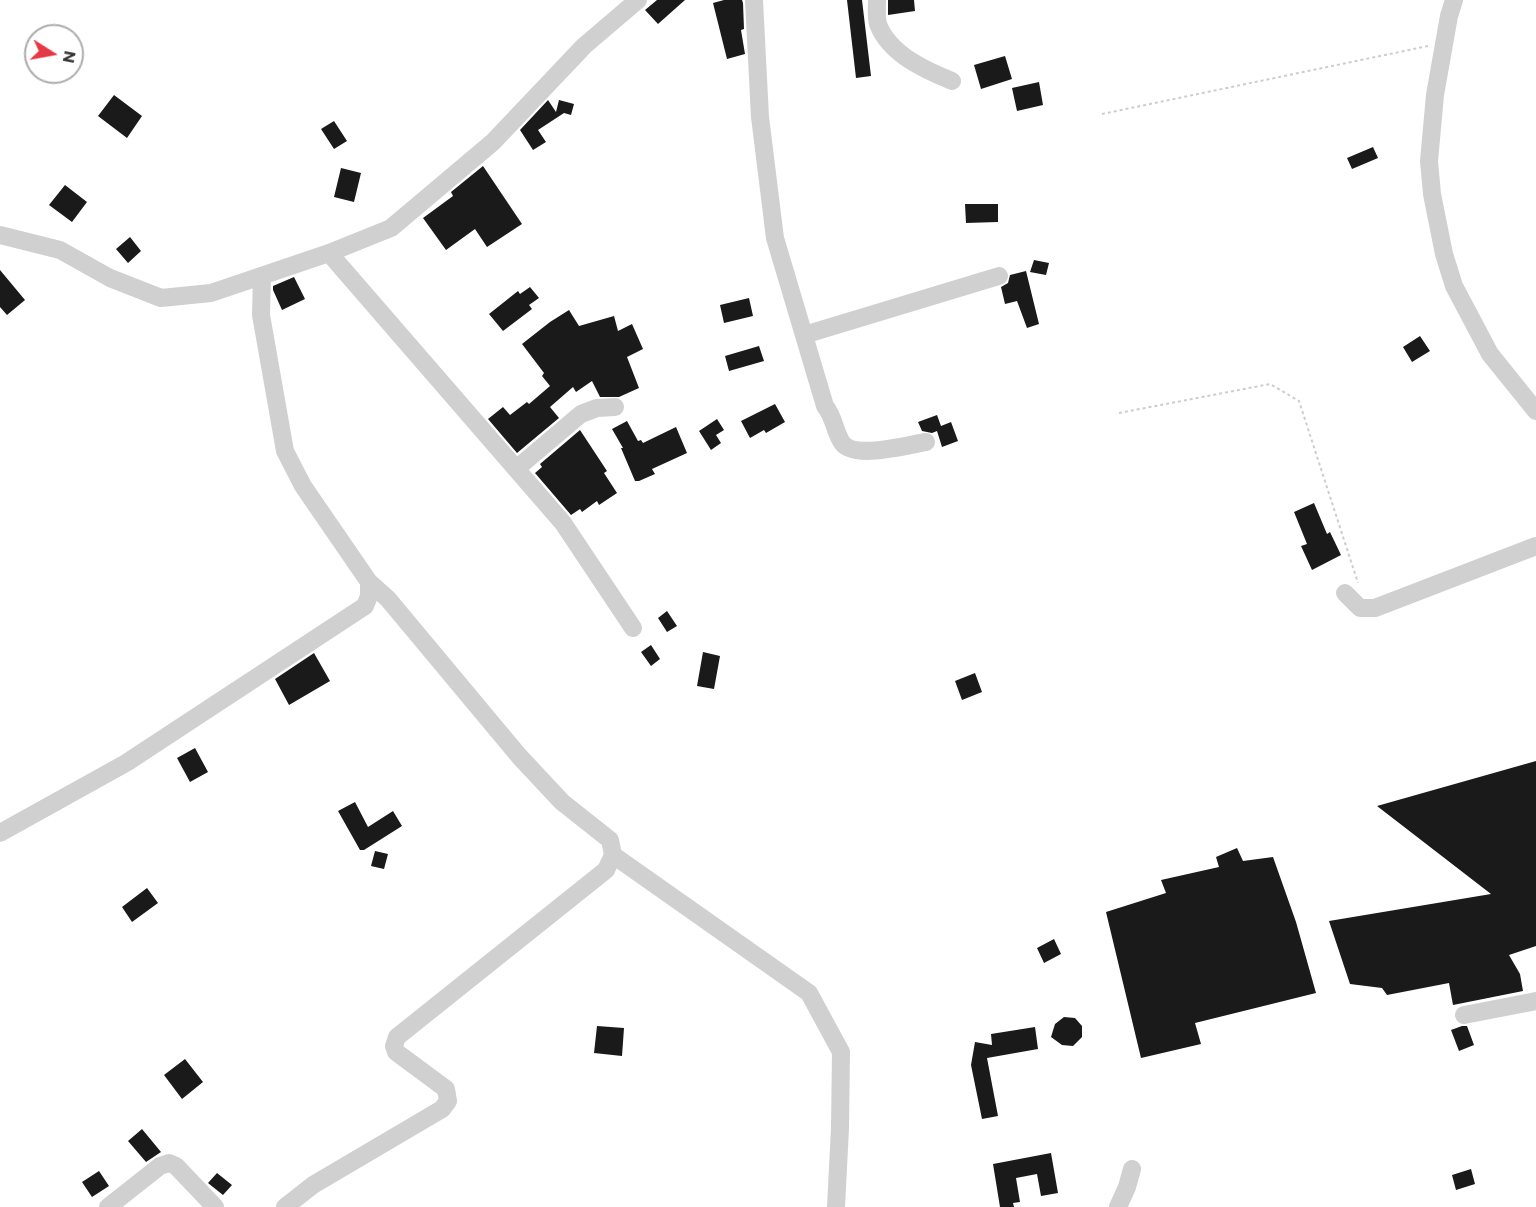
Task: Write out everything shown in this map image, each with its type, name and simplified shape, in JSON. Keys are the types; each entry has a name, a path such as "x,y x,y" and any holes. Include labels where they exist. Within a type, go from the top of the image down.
{"street":[{"path":"0,235 60,250 110,278 161,298 211,293 329,253 391,228 493,142 584,46 638,0"},
{"path":"754,0 760,117 776,238 825,406 832,415 841,441 847,449 861,452 926,442"},
{"path":"877,0 878,23 899,53 920,68 952,81"},
{"path":"1454,0 1435,95 1429,161 1432,194 1444,254 1454,286 1490,354 1536,411"},
{"path":"329,253 563,523 633,628"},
{"path":"262,276 261,315 285,451 303,486 369,582 388,599 519,756 562,802 610,840 613,855 606,870 397,1037 394,1046 396,1052 446,1089 448,1101 442,1109 313,1185 285,1207"},
{"path":"804,335 999,276"},
{"path":"516,469 581,414 597,408 615,407"},
{"path":"1345,593 1360,608 1375,608 1536,546"},
{"path":"0,833 126,763 365,606 369,596 369,582"},
{"path":"613,855 809,993 841,1052 836,1207"},
{"path":"1464,1015 1536,1001"},
{"path":"108,1207 160,1166 169,1163 176,1166 215,1207"},
{"path":"1118,1207 1132,1169"}],"path":[{"path":"1102,114 1444,43"},
{"path":"1119,412 1270,384 1299,401 1366,608"}],"building":[{"path":"657,0 685,0 658,24 645,10"},
{"path":"724,0 742,0 743,3 744,29 741,30 745,54 727,59 713,3"},
{"path":"847,0 862,0 871,76 856,78"},
{"path":"888,0 914,0 915,11 888,15"},
{"path":"1005,56 1012,79 981,89 974,65"},
{"path":"1039,82 1043,105 1017,111 1012,88"},
{"path":"114,95 142,116 127,138 98,116"},
{"path":"548,100 556,112 559,100 574,104 571,115 564,113 538,130 546,142 533,150 520,130"},
{"path":"334,121 347,141 334,149 321,129"},
{"path":"1373,147 1378,158 1352,169 1347,158"},
{"path":"483,166 522,224 487,247 475,229 446,250 423,218 453,196 451,192"},
{"path":"341,168 361,173 354,202 334,197"},
{"path":"65,185 87,202 72,222 49,205"},
{"path":"965,204 998,204 998,222 966,223"},
{"path":"130,237 141,251 128,263 116,249"},
{"path":"1034,260 1049,263 1046,275 1030,272"},
{"path":"0,270 25,300 7,315 0,307"},
{"path":"1026,271 1039,324 1027,328 1017,301 1005,304 1001,287 1008,283 1010,275"},
{"path":"294,277 305,299 282,310 273,286"},
{"path":"530,287 539,298 529,305 532,309 503,331 489,314 518,291 520,294"},
{"path":"749,298 753,316 724,323 720,305"},
{"path":"569,310 579,326 614,316 618,331 632,324 643,349 627,357 639,388 619,397 600,397 592,381 576,392 573,387 550,407 559,418 517,453 488,419 503,407 510,415 527,402 529,404 550,386 542,376 544,373 522,344"},
{"path":"1420,336 1430,351 1412,362 1403,347"},
{"path":"759,346 764,361 729,371 725,356"},
{"path":"775,404 785,422 766,433 764,430 750,438 741,421"},
{"path":"937,415 941,426 951,422 958,441 942,447 937,431 932,433 922,431 918,422"},
{"path":"717,419 724,430 716,435 721,443 711,450 699,431"},
{"path":"627,421 638,441 641,440 643,443 676,427 687,453 652,469 655,474 635,481 621,448 623,448 612,429"},
{"path":"580,430 607,471 604,473 617,493 599,505 597,501 582,512 580,509 571,515 535,473 542,467 540,464"},
{"path":"1314,503 1327,534 1330,532 1341,555 1312,570 1301,546 1307,544 1294,512"},
{"path":"667,611 677,626 667,632 658,618"},
{"path":"651,645 660,659 651,666 641,652"},
{"path":"703,652 720,656 714,689 697,686"},
{"path":"314,653 330,681 289,705 275,679"},
{"path":"975,673 982,692 962,700 955,681"},
{"path":"195,748 208,772 190,782 177,758"},
{"path":"1536,761 1536,946 1509,955 1520,974 1523,991 1453,1005 1449,983 1387,995 1382,988 1350,984 1329,921 1491,894 1377,806"},
{"path":"355,802 368,827 393,811 402,826 364,850 360,850 338,811"},
{"path":"1237,848 1243,861 1273,857 1296,922 1316,993 1195,1023 1201,1044 1141,1058 1106,912 1166,893 1161,880 1219,867 1216,857"},
{"path":"375,851 388,854 384,869 371,866"},
{"path":"147,888 158,903 132,922 122,907"},
{"path":"1054,939 1061,954 1044,963 1037,948"},
{"path":"1064,1017 1075,1018 1082,1026 1082,1037 1073,1046 1062,1045 1051,1037 1055,1024"},
{"path":"597,1026 624,1028 622,1056 594,1053"},
{"path":"1467,1026 1474,1045 1459,1051 1451,1030"},
{"path":"1035,1027 1038,1049 987,1058 998,1116 982,1119 971,1065 975,1042 992,1045 991,1034"},
{"path":"185,1059 203,1082 182,1099 164,1075"},
{"path":"142,1129 161,1152 146,1162 128,1141"},
{"path":"1051,1153 1058,1193 1041,1196 1037,1174 1016,1178 1020,1202 1013,1203 1014,1207 1000,1207 993,1164"},
{"path":"1471,1169 1475,1184 1456,1190 1452,1175"},
{"path":"99,1171 109,1186 92,1197 82,1182"},
{"path":"217,1173 232,1185 223,1195 208,1183"}]}
